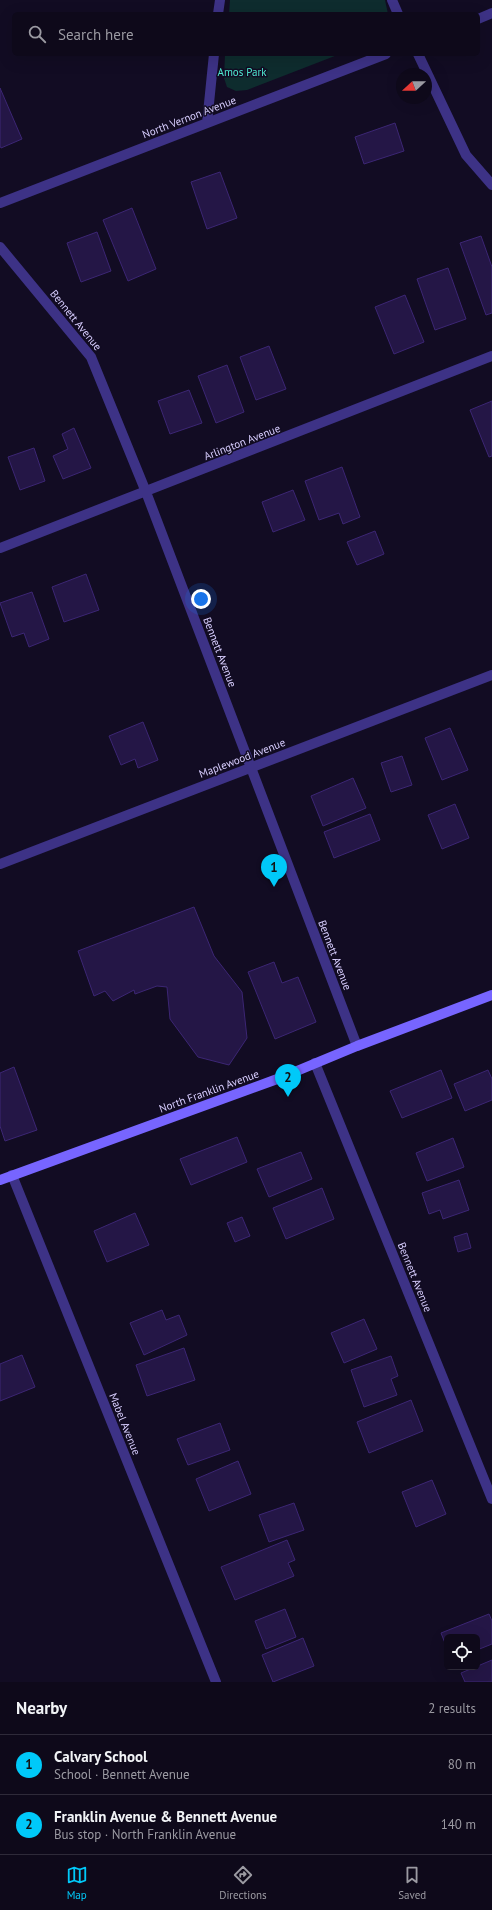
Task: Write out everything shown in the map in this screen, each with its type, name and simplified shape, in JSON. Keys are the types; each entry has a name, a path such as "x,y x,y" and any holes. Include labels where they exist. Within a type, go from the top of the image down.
{"street":[{"path":"218,12 220,0"},
{"path":"392,0 397,12"},
{"path":"480,18 492,13"},
{"path":"207,123 214,56"},
{"name":"North Vernon Avenue","path":"0,203 381,56"},
{"path":"419,56 466,155 492,185"},
{"name":"Bennett Avenue","path":"0,247 91,357 146,492 357,1046"},
{"name":"Arlington Avenue","path":"0,548 492,356"},
{"name":"Maplewood Avenue","path":"0,864 492,675"},
{"name":"North Franklin Avenue","path":"0,1180 315,1063 492,995"},
{"name":"Bennett Avenue","path":"315,1063 492,1499"},
{"name":"Mabel Avenue","path":"12,1175 216,1682"}],"green space":[{"path":"230,0 385,0 388,12 229,12"},
{"name":"Amos Park","path":"225,56 335,56 247,90 236,91 227,87 224,78"}],"building":[{"path":"0,88 22,139 1,148 0,146"},
{"path":"395,123 404,151 364,164 355,137"},
{"path":"220,172 237,218 207,229 191,182"},
{"path":"132,208 156,269 128,281 103,220"},
{"path":"97,232 111,271 81,282 67,243"},
{"path":"481,236 492,267 492,313 486,315 460,243"},
{"path":"448,268 466,319 435,330 417,279"},
{"path":"405,295 424,342 394,354 375,307"},
{"path":"269,346 286,389 256,400 240,357"},
{"path":"227,365 244,412 216,423 198,376"},
{"path":"189,390 202,423 170,434 158,401"},
{"path":"492,401 492,456 489,457 470,410"},
{"path":"74,428 91,468 63,479 53,456 68,449 62,434"},
{"path":"34,448 45,481 20,490 8,457"},
{"path":"342,467 360,517 343,524 339,513 319,520 305,481"},
{"path":"293,490 305,520 273,532 262,502"},
{"path":"375,531 384,554 357,565 347,542"},
{"path":"86,574 99,610 64,622 52,587"},
{"path":"32,592 49,639 29,647 24,633 12,637 0,603"},
{"path":"143,722 158,760 138,768 135,759 121,765 109,736"},
{"path":"450,728 468,770 442,780 425,738"},
{"path":"402,756 412,785 391,792 381,763"},
{"path":"353,778 366,808 323,826 311,796"},
{"path":"455,804 469,838 442,849 428,815"},
{"path":"370,814 380,840 334,858 324,832"},
{"path":"194,907 214,956 242,992 247,1038 229,1065 198,1057 170,1019 167,987 157,986 135,994 134,990 113,1001 105,991 94,996 78,951"},
{"path":"274,962 282,983 298,977 316,1022 275,1039 248,972"},
{"path":"14,1067 37,1130 5,1141 0,1126 0,1073"},
{"path":"441,1070 452,1098 402,1118 390,1091"},
{"path":"488,1070 492,1079 492,1100 465,1111 454,1084"},
{"path":"237,1137 247,1162 191,1185 180,1159"},
{"path":"453,1138 464,1167 427,1181 416,1153"},
{"path":"301,1152 312,1179 269,1197 257,1169"},
{"path":"459,1180 469,1210 443,1219 440,1210 429,1214 422,1193"},
{"path":"322,1188 334,1219 286,1239 273,1208"},
{"path":"135,1213 149,1245 107,1262 94,1231"},
{"path":"242,1217 250,1236 235,1242 227,1223"},
{"path":"467,1233 471,1248 458,1252 454,1237"},
{"path":"162,1310 166,1320 179,1315 187,1335 144,1355 130,1323"},
{"path":"364,1319 377,1349 344,1363 331,1333"},
{"path":"184,1348 195,1380 147,1396 136,1365"},
{"path":"22,1355 35,1387 0,1401 0,1364"},
{"path":"391,1356 398,1376 391,1379 397,1395 364,1407 351,1370"},
{"path":"411,1400 423,1431 369,1453 357,1422"},
{"path":"220,1423 230,1450 188,1465 177,1439"},
{"path":"238,1461 251,1494 209,1511 196,1479"},
{"path":"432,1480 446,1514 416,1527 402,1492"},
{"path":"294,1503 304,1530 269,1542 259,1515"},
{"path":"287,1540 295,1560 288,1563 294,1576 235,1600 221,1567"},
{"path":"285,1609 296,1637 266,1649 255,1621"},
{"path":"489,1614 492,1621 492,1644 480,1649 480,1634 444,1634 444,1640 441,1633"},
{"path":"303,1638 314,1666 273,1682 262,1655"},
{"path":"492,1660 492,1682 465,1682 461,1673 468,1670 480,1670 480,1665"}],"place":[{"name":"Calvary School","path":"274,887"},
{"name":"Franklin Avenue & Bennett Avenue","path":"288,1097"}]}
